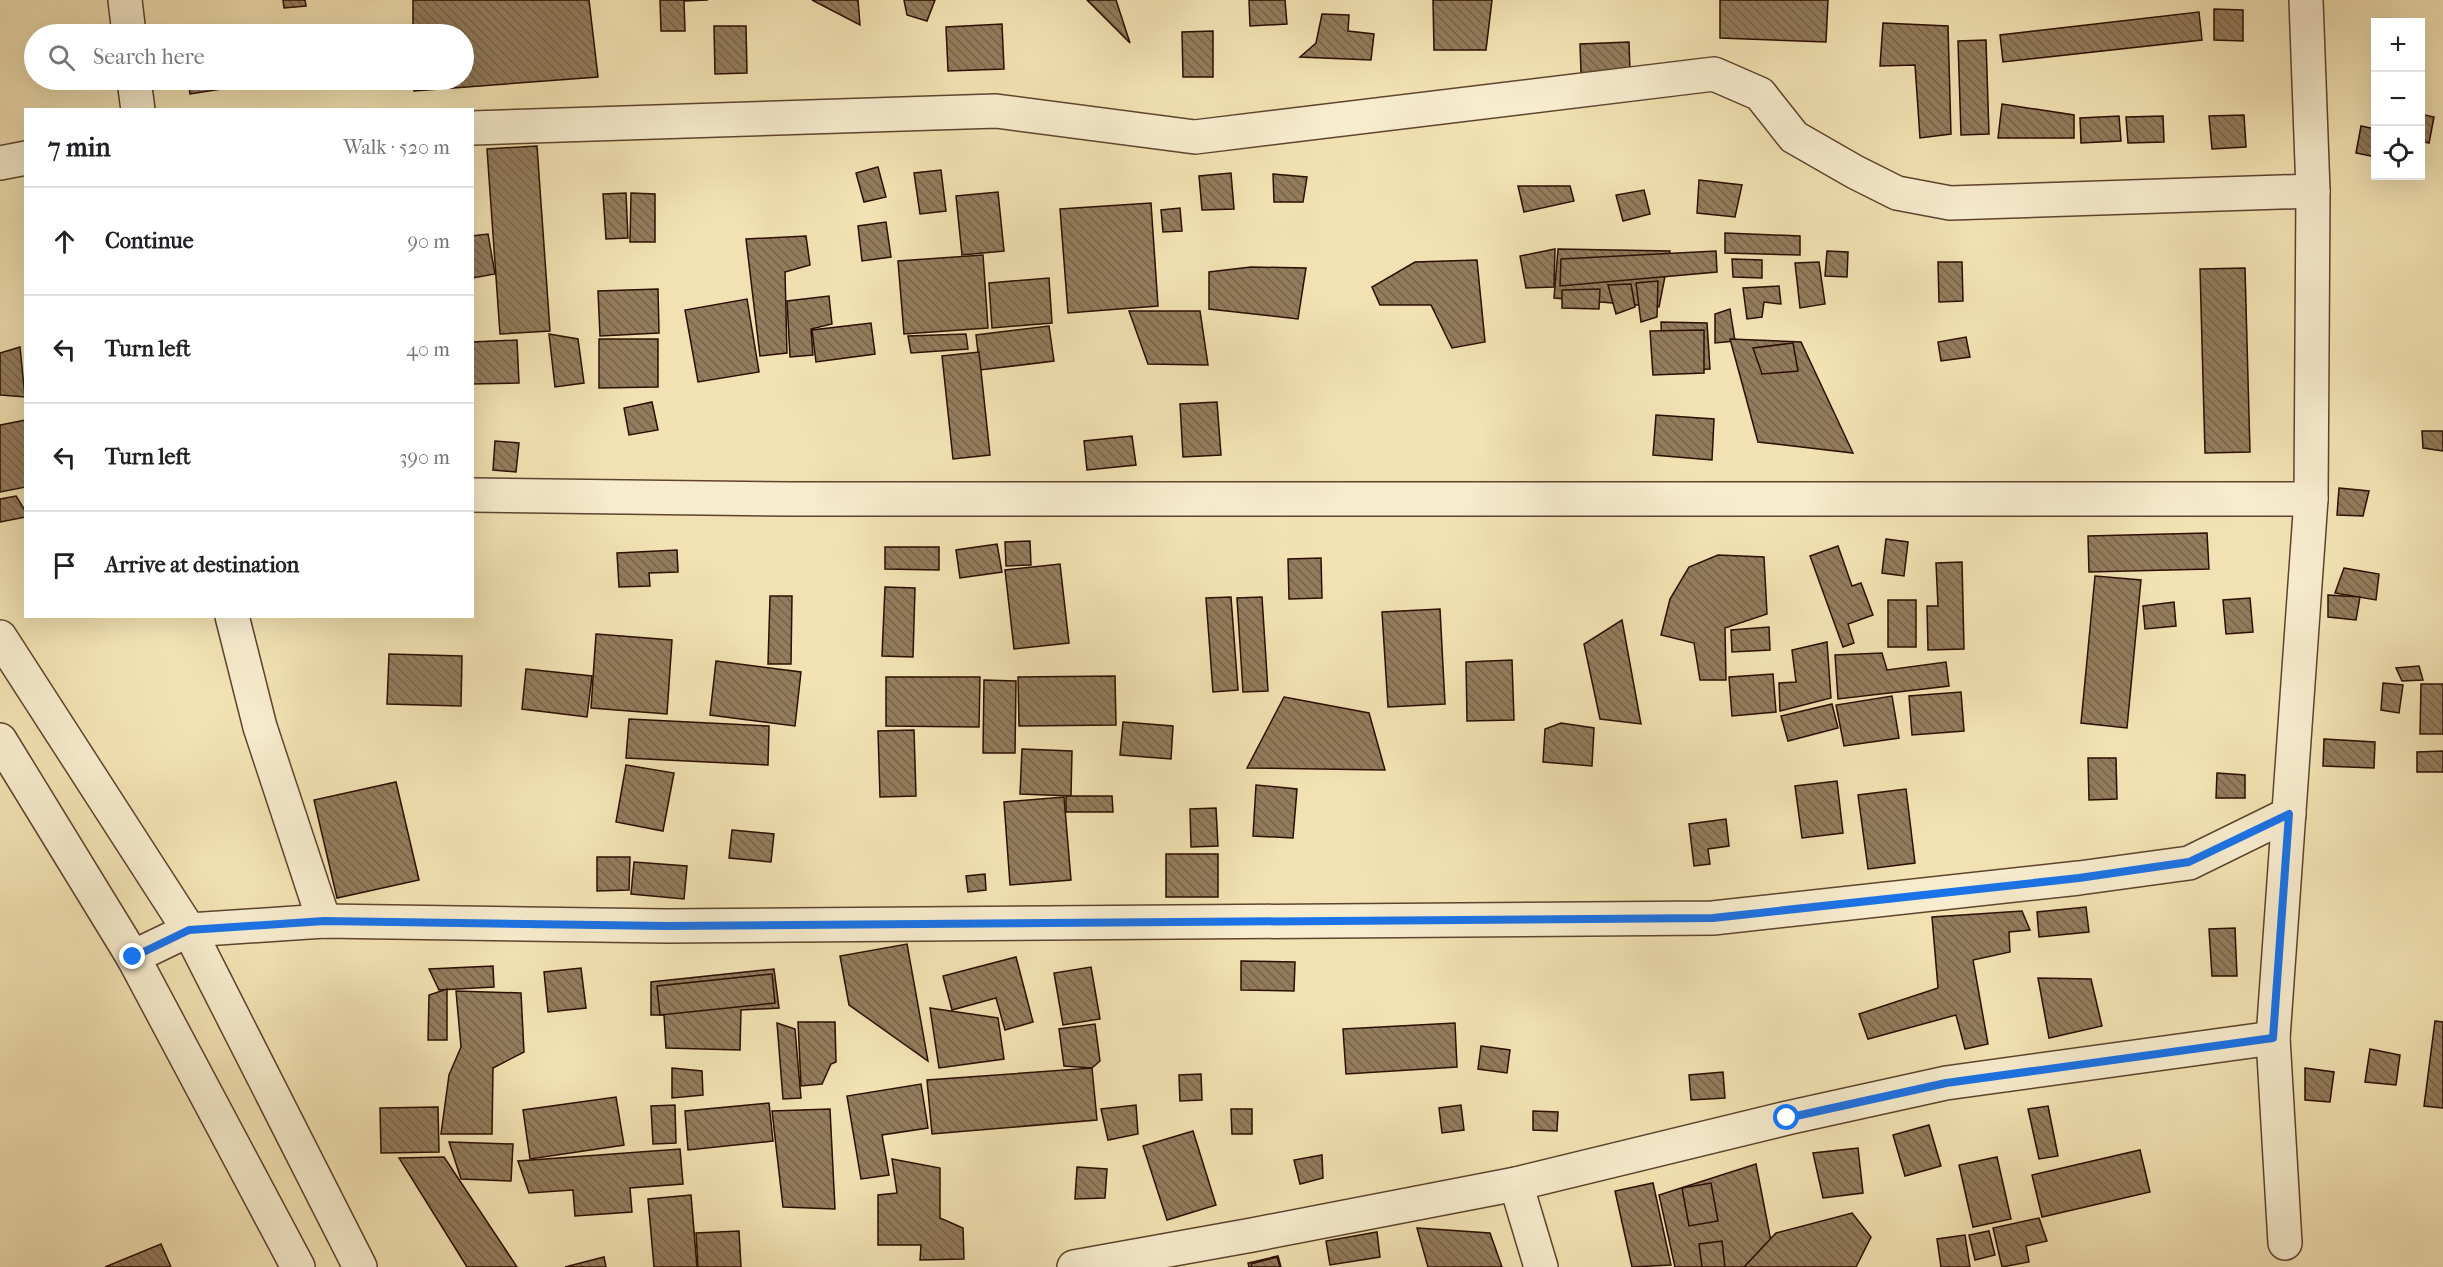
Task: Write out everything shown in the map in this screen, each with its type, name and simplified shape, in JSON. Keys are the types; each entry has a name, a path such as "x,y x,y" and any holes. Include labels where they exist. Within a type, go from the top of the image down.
{"street":[{"path":"125,0 128,24"},
{"path":"2286,1243 2273,1038 2311,499 2313,191 2306,0"},
{"path":"474,128 996,111 1195,137 1714,74 1760,94 1794,137 1897,193 1950,203 2313,191"},
{"path":"135,90 138,108"},
{"path":"0,163 24,158"},
{"path":"474,495 791,499 2311,499"},
{"path":"233,618 260,727 324,921"},
{"path":"0,637 189,930 360,1267"},
{"path":"0,740 133,957 298,1267"},
{"path":"133,957 189,930 324,921 667,926 1713,918 2079,878 2189,862 2289,814"},
{"path":"1074,1267 1516,1184 1787,1118 1946,1083 2273,1038"},
{"path":"1516,1184 1541,1267"}],"building":[{"path":"283,0 305,0 306,6 284,8"},
{"path":"413,0 589,0 598,77 474,86 474,24 413,24"},
{"path":"660,0 708,0 684,1 685,31 661,31"},
{"path":"812,0 858,0 860,25"},
{"path":"904,0 935,0 927,21 907,15"},
{"path":"1087,0 1116,0 1130,43"},
{"path":"1249,0 1285,0 1287,24 1250,26"},
{"path":"1433,0 1492,0 1486,50 1434,50"},
{"path":"1720,0 1828,0 1826,42 1720,38"},
{"path":"2214,9 2243,10 2243,41 2214,40"},
{"path":"2199,12 2202,40 2003,62 2000,35"},
{"path":"1322,14 1349,15 1348,31 1374,34 1371,60 1300,57 1316,43"},
{"path":"1883,23 1948,26 1951,134 1920,138 1915,65 1880,66"},
{"path":"1002,24 1004,69 948,71 946,27"},
{"path":"714,26 746,26 747,73 715,74"},
{"path":"1213,31 1213,77 1183,77 1182,32"},
{"path":"1986,40 1989,134 1961,135 1958,41"},
{"path":"1629,42 1631,100 1582,102 1580,44"},
{"path":"189,90 216,90 190,94"},
{"path":"2002,104 2074,115 2074,138 1998,138"},
{"path":"2244,115 2246,147 2212,149 2209,116"},
{"path":"2425,115 2434,117 2429,143 2425,142"},
{"path":"2119,116 2121,141 2081,143 2080,118"},
{"path":"2163,116 2164,142 2128,143 2126,117"},
{"path":"2361,126 2371,128 2371,156 2356,153"},
{"path":"537,146 550,331 500,334 487,149"},
{"path":"878,167 886,197 864,202 856,173"},
{"path":"941,170 946,211 920,214 914,173"},
{"path":"1231,173 1234,209 1202,210 1199,176"},
{"path":"1273,174 1307,177 1303,202 1274,202"},
{"path":"1699,180 1742,185 1735,217 1697,213"},
{"path":"1518,186 1570,186 1574,201 1524,212"},
{"path":"1644,190 1650,214 1623,221 1616,195"},
{"path":"998,192 1004,251 962,255 956,196"},
{"path":"626,193 628,238 606,239 603,194"},
{"path":"631,193 655,194 655,242 630,242"},
{"path":"1151,203 1158,306 1068,313 1060,209"},
{"path":"1180,208 1182,231 1163,232 1161,210"},
{"path":"886,222 891,257 862,261 858,226"},
{"path":"1725,233 1800,236 1800,255 1725,253"},
{"path":"488,234 495,274 474,278 474,236"},
{"path":"806,236 810,265 785,272 787,353 760,356 746,239"},
{"path":"1555,249 1554,287 1526,288 1520,256"},
{"path":"1558,249 1670,251 1659,307 1554,298"},
{"path":"1716,251 1717,272 1560,286 1561,259"},
{"path":"1827,251 1848,252 1847,277 1825,276"},
{"path":"983,255 988,328 904,334 898,261"},
{"path":"1732,259 1762,260 1762,278 1733,277"},
{"path":"1477,260 1485,342 1452,348 1431,305 1380,305 1372,287 1415,262"},
{"path":"1819,262 1825,304 1800,308 1795,263"},
{"path":"1938,262 1962,262 1963,301 1939,302"},
{"path":"1251,267 1306,268 1298,319 1209,309 1209,272"},
{"path":"2245,268 2250,452 2205,453 2200,269"},
{"path":"1049,278 1052,323 992,328 989,283"},
{"path":"1658,281 1657,317 1641,322 1636,283"},
{"path":"1631,284 1635,307 1616,314 1608,285"},
{"path":"1779,286 1781,304 1764,302 1762,317 1747,319 1743,288"},
{"path":"658,289 659,333 600,336 598,291"},
{"path":"1600,289 1599,309 1562,308 1562,290"},
{"path":"829,296 832,324 811,329 813,355 790,357 787,301"},
{"path":"747,299 759,372 698,382 685,310"},
{"path":"1730,309 1735,341 1715,343 1715,314"},
{"path":"1129,311 1200,311 1208,365 1148,364"},
{"path":"1661,322 1707,323 1710,369 1663,371"},
{"path":"871,323 875,354 816,362 812,330"},
{"path":"1049,326 1054,361 980,370 976,335"},
{"path":"1704,330 1704,373 1653,375 1650,331"},
{"path":"549,334 578,339 584,383 555,387"},
{"path":"966,334 968,349 911,353 908,336"},
{"path":"1966,337 1970,357 1941,361 1938,342"},
{"path":"599,339 658,339 658,387 599,388"},
{"path":"1730,339 1801,342 1853,453 1758,442"},
{"path":"517,340 519,383 474,384 474,342"},
{"path":"1793,343 1798,371 1762,374 1753,348"},
{"path":"20,347 24,397 0,395 0,353"},
{"path":"979,352 990,455 953,459 942,356"},
{"path":"652,402 658,430 629,435 624,408"},
{"path":"1217,402 1221,455 1183,457 1180,404"},
{"path":"1656,415 1714,419 1712,460 1653,455"},
{"path":"24,420 24,487 0,492 0,425"},
{"path":"2422,431 2443,431 2443,451 2423,448"},
{"path":"1132,436 1136,465 1087,470 1084,441"},
{"path":"495,441 519,443 516,472 493,470"},
{"path":"2339,488 2369,491 2363,516 2337,515"},
{"path":"16,496 24,509 24,517 0,522 0,499"},
{"path":"2207,533 2209,569 2089,572 2088,536"},
{"path":"1886,539 1908,542 1904,576 1882,573"},
{"path":"1030,541 1031,565 1006,566 1005,542"},
{"path":"997,544 1002,572 960,578 956,550"},
{"path":"1838,546 1852,586 1861,583 1873,615 1848,624 1854,643 1843,647 1810,556"},
{"path":"885,547 939,547 939,570 885,569"},
{"path":"677,550 678,572 649,573 650,586 619,587 617,553"},
{"path":"1718,555 1764,557 1767,614 1725,628 1726,680 1700,680 1694,643 1661,635 1670,599 1689,567"},
{"path":"1321,558 1322,598 1289,599 1288,559"},
{"path":"1962,562 1964,649 1928,650 1927,606 1938,606 1936,563"},
{"path":"1060,564 1069,643 1014,649 1005,570"},
{"path":"2344,568 2379,574 2376,600 2335,593"},
{"path":"2095,576 2141,580 2127,728 2081,723"},
{"path":"885,587 915,588 913,657 882,656"},
{"path":"2328,595 2360,597 2356,620 2328,617"},
{"path":"770,596 792,596 791,664 768,664"},
{"path":"1231,597 1238,690 1213,692 1206,598"},
{"path":"1262,597 1268,691 1243,692 1237,598"},
{"path":"2250,598 2253,632 2226,634 2223,600"},
{"path":"1888,600 1916,600 1916,647 1888,647"},
{"path":"2174,602 2176,626 2145,629 2143,606"},
{"path":"1440,609 1445,704 1388,707 1382,612"},
{"path":"1622,620 1641,724 1600,719 1584,644"},
{"path":"1769,627 1770,650 1732,652 1731,630"},
{"path":"596,634 672,640 667,714 591,708"},
{"path":"1827,642 1831,698 1780,711 1779,683 1796,682 1792,650"},
{"path":"1882,653 1887,670 1946,662 1949,686 1838,699 1835,655"},
{"path":"389,654 462,656 461,706 387,704"},
{"path":"1512,660 1514,720 1467,721 1466,662"},
{"path":"716,661 801,672 795,726 710,715"},
{"path":"2419,666 2423,680 2402,681 2396,668"},
{"path":"526,669 592,676 587,717 522,709"},
{"path":"1773,674 1776,712 1732,716 1729,677"},
{"path":"1115,676 1116,725 1019,726 1018,677"},
{"path":"886,677 980,677 979,727 886,726"},
{"path":"984,680 1016,681 1015,753 983,753"},
{"path":"2383,683 2403,685 2399,713 2381,710"},
{"path":"2421,684 2443,684 2443,734 2420,734"},
{"path":"1961,692 1964,731 1912,735 1909,696"},
{"path":"1892,696 1899,738 1844,746 1836,705"},
{"path":"1284,697 1369,713 1385,770 1247,768"},
{"path":"1832,704 1838,728 1788,741 1781,716"},
{"path":"629,719 769,726 768,765 626,758"},
{"path":"1123,722 1173,726 1171,759 1120,755"},
{"path":"1561,723 1594,728 1592,766 1543,762 1545,729"},
{"path":"914,730 916,796 880,797 878,731"},
{"path":"2324,739 2375,742 2374,768 2323,766"},
{"path":"1022,749 1072,751 1071,796 1020,794"},
{"path":"2443,751 2443,772 2417,772 2417,752"},
{"path":"2088,758 2116,758 2117,799 2089,800"},
{"path":"626,765 674,773 663,831 616,822"},
{"path":"2217,773 2245,775 2245,798 2216,798"},
{"path":"1837,781 1843,833 1802,838 1795,786"},
{"path":"396,782 419,880 337,898 314,800"},
{"path":"1256,785 1297,789 1293,838 1253,836"},
{"path":"1906,789 1915,863 1868,869 1858,795"},
{"path":"1066,796 1112,796 1113,812 1066,812"},
{"path":"1064,797 1071,880 1010,885 1004,802"},
{"path":"1216,808 1218,846 1191,847 1190,809"},
{"path":"1726,819 1729,846 1708,849 1710,864 1694,866 1689,824"},
{"path":"732,830 774,834 771,862 729,858"},
{"path":"1166,854 1218,854 1218,897 1166,897"},
{"path":"597,857 630,857 629,890 597,891"},
{"path":"634,862 687,866 684,899 631,894"},
{"path":"985,874 986,890 968,892 966,876"},
{"path":"2086,907 2089,932 2039,937 2037,912"},
{"path":"2022,911 2030,930 2009,932 2010,952 1973,960 1988,1044 1965,1049 1956,1015 1868,1039 1859,1014 1938,988 1932,917"},
{"path":"2235,928 2237,976 2212,976 2209,929"},
{"path":"907,944 928,1061 849,1005 840,956"},
{"path":"1016,957 1033,1022 1005,1030 996,998 952,1010 943,976"},
{"path":"1241,961 1295,962 1294,991 1241,990"},
{"path":"493,966 494,987 439,990 429,969"},
{"path":"1091,967 1100,1019 1063,1025 1054,973"},
{"path":"581,968 586,1008 548,1012 544,972"},
{"path":"774,969 779,1008 741,1010 740,1050 666,1048 664,1015 651,1015 651,982"},
{"path":"772,974 775,1003 660,1015 657,986"},
{"path":"2038,978 2091,979 2102,1026 2049,1038"},
{"path":"447,989 447,1040 428,1040 429,995"},
{"path":"456,991 521,993 524,1052 493,1068 492,1134 441,1134 449,1075 461,1047"},
{"path":"930,1008 998,1018 1004,1059 939,1068"},
{"path":"2435,1021 2443,1022 2443,1108 2424,1106"},
{"path":"798,1022 835,1022 836,1062 831,1064 822,1084 801,1086"},
{"path":"777,1023 795,1029 801,1098 783,1099"},
{"path":"1455,1023 1457,1067 1346,1074 1343,1029"},
{"path":"1095,1024 1100,1061 1092,1068 1064,1066 1059,1029"},
{"path":"1481,1046 1510,1050 1507,1073 1478,1069"},
{"path":"2370,1049 2400,1055 2396,1085 2365,1082"},
{"path":"672,1068 702,1071 703,1095 672,1098"},
{"path":"1092,1068 1097,1120 932,1134 927,1080"},
{"path":"2305,1068 2334,1072 2330,1102 2305,1100"},
{"path":"1723,1072 1725,1098 1691,1100 1689,1075"},
{"path":"1201,1074 1202,1100 1180,1101 1179,1075"},
{"path":"921,1084 928,1128 882,1135 889,1175 861,1179 847,1096"},
{"path":"616,1097 624,1145 530,1159 523,1110"},
{"path":"769,1103 773,1141 688,1150 685,1111"},
{"path":"675,1105 676,1143 653,1144 651,1106"},
{"path":"1136,1105 1138,1134 1108,1140 1101,1109"},
{"path":"1461,1105 1464,1130 1442,1133 1439,1108"},
{"path":"2048,1106 2058,1156 2039,1159 2028,1109"},
{"path":"438,1107 439,1152 381,1153 380,1108"},
{"path":"830,1109 835,1209 783,1207 772,1111"},
{"path":"1231,1109 1252,1109 1252,1134 1232,1134"},
{"path":"1533,1111 1558,1112 1557,1131 1533,1130"},
{"path":"1929,1125 1941,1166 1905,1176 1893,1135"},
{"path":"1193,1131 1216,1205 1167,1220 1143,1146"},
{"path":"449,1142 513,1144 511,1181 461,1179"},
{"path":"1858,1148 1863,1193 1823,1198 1813,1153"},
{"path":"680,1149 683,1184 630,1188 632,1212 575,1216 573,1190 529,1193 518,1161"},
{"path":"2140,1150 2150,1192 2042,1217 2032,1175"},
{"path":"1322,1155 1323,1178 1300,1184 1294,1160"},
{"path":"444,1157 517,1267 467,1267 399,1158"},
{"path":"1997,1157 2011,1219 1973,1227 1959,1165"},
{"path":"892,1159 940,1168 940,1218 963,1228 964,1259 920,1260 921,1245 878,1245 878,1195 897,1193"},
{"path":"1756,1164 1776,1267 1675,1267 1659,1195"},
{"path":"1077,1167 1107,1169 1105,1198 1075,1199"},
{"path":"1653,1183 1671,1265 1632,1267 1615,1191"},
{"path":"1711,1183 1718,1221 1689,1226 1682,1188"},
{"path":"691,1195 697,1267 654,1267 648,1199"},
{"path":"1852,1213 1871,1237 1856,1267 1744,1267 1776,1233"},
{"path":"2039,1218 2047,1241 2026,1246 2029,1262 2002,1267 1993,1228"},
{"path":"1417,1228 1490,1233 1502,1267 1428,1267"},
{"path":"739,1231 741,1267 698,1267 696,1233"},
{"path":"1989,1231 1995,1255 1975,1260 1969,1235"},
{"path":"1377,1232 1380,1257 1330,1265 1326,1241"},
{"path":"1965,1235 1970,1267 1941,1267 1937,1239"},
{"path":"1722,1241 1725,1267 1702,1267 1699,1244"},
{"path":"161,1244 171,1267 105,1267"},
{"path":"1278,1256 1281,1267 1249,1267 1248,1263"},
{"path":"604,1257 606,1267 565,1267"},
{"path":"1277,1257 1280,1267 1252,1267 1251,1264"}],"route":[{"path":"133,957 189,930 324,921 667,926 1713,918 2079,878 2189,862 2289,814 2273,1038 1946,1083 1787,1118"}]}
